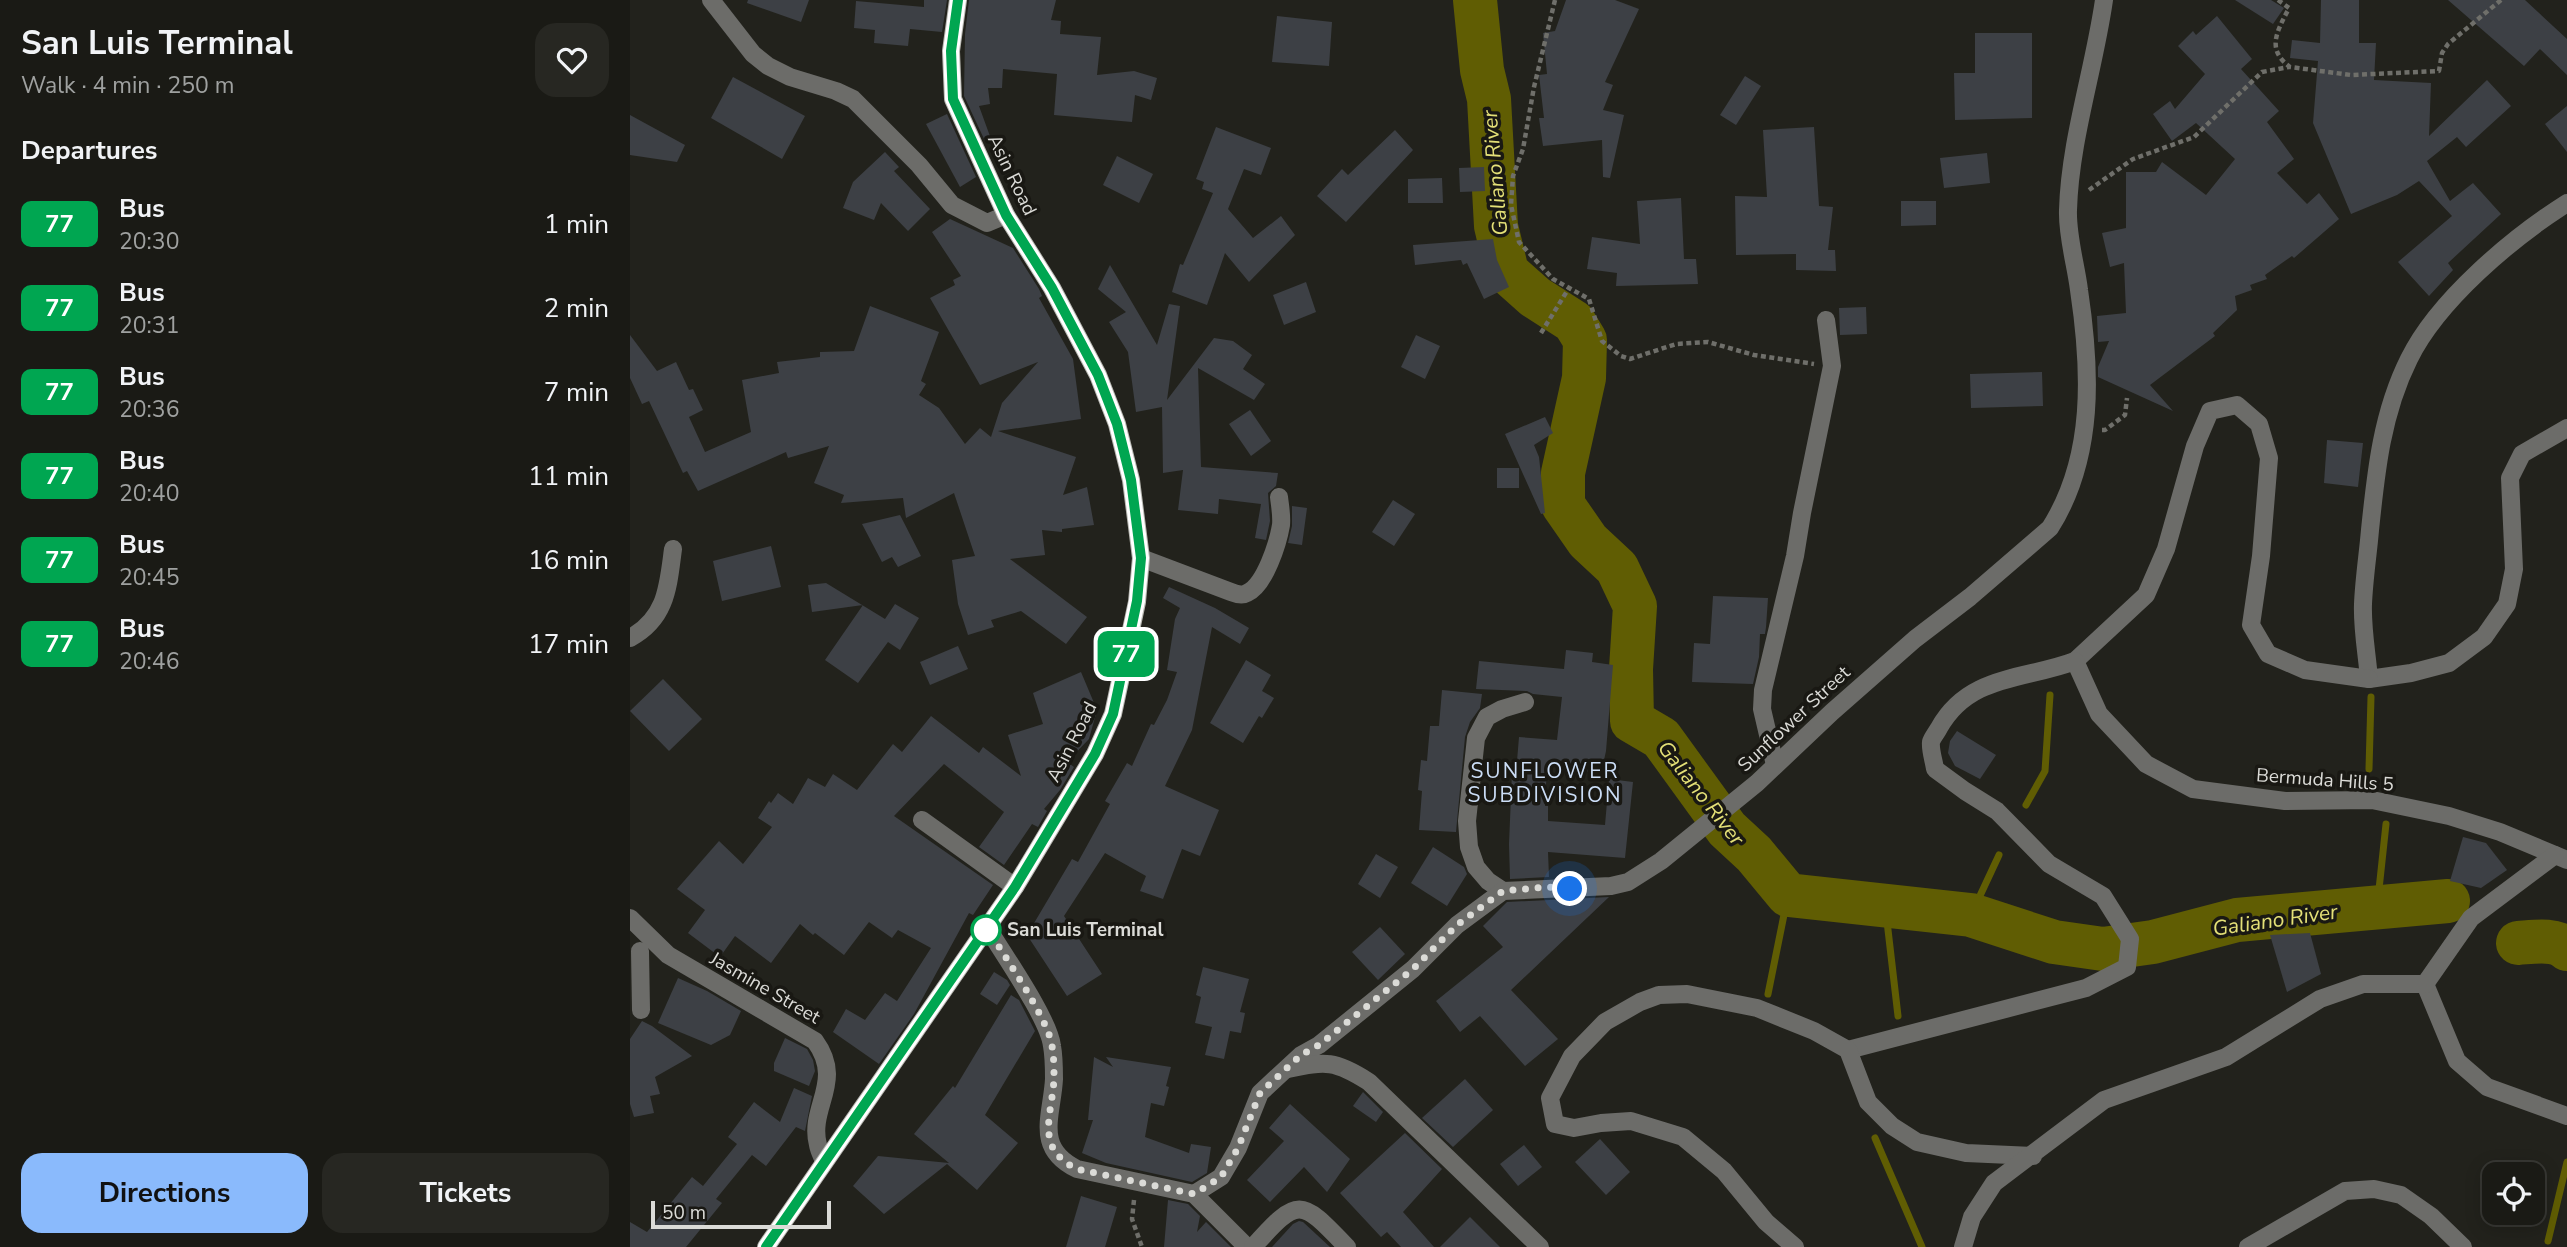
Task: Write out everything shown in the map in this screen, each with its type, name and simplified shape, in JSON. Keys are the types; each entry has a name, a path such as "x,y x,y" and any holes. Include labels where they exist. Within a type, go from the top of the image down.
{"main road":[{"name":"Asin Road","path":"766,1247 1015,887 1095,754 1113,714 1137,601 1141,558 1131,480 1117,424 1098,375 1052,288 1006,215 953,99 951,51 958,0"}],"street":[{"path":"711,0 741,42 768,66 790,77 853,99 919,165 952,205 987,223 1006,215"},
{"name":"Sunflower Street","path":"1503,891 1611,886 1628,882 1661,861 1757,783 1905,648 1970,597 2050,528 2070,492 2088,406 2088,366 2068,212 2073,166 2098,46 2104,0"},
{"path":"2369,679 2362,606 2377,465 2390,401 2410,356 2435,318 2472,279 2533,224 2567,203"},
{"path":"1775,765 1762,709 1763,690 1795,556 1832,366 1826,320"},
{"path":"1848,1050 2087,988 2127,967 2130,939 2103,896 2049,864 1997,811 1935,769 1931,742 1946,716 1980,687 2020,674 2053,670 2075,662 2146,596 2166,549 2195,446 2210,411 2237,405 2259,424 2269,458 2261,556 2251,625 2268,654 2305,670 2369,679 2412,673 2449,663 2484,637 2507,604 2514,569 2510,478 2522,454 2567,428"},
{"path":"1141,558 1231,592 1241,595 1248,593 1271,560 1278,541 1281,521 1279,497"},
{"path":"630,638 652,622 666,597 673,549"},
{"name":"Bermuda Hills 5","path":"2075,662 2099,714 2146,764 2193,789 2285,800 2372,800 2449,816 2500,832 2561,858"},
{"path":"1194,1194 1221,1177 1238,1148 1260,1093 1284,1070 1413,969 1457,925 1503,891 1488,881 1476,867 1469,847 1466,821 1476,738 1487,717 1525,702"},
{"path":"922,820 1015,887"},
{"path":"2426,984 2471,918 2561,858"},
{"name":"Jasmine Street","path":"630,918 668,955 815,1041 827,1061 827,1079 817,1126 817,1144 824,1161"},
{"path":"987,928 1035,1007 1052,1043 1054,1079 1048,1126 1051,1144 1056,1154 1067,1164 1077,1169 1194,1194 1250,1247 1280,1217 1289,1211 1300,1209 1312,1212 1347,1247"},
{"path":"641,1010 635,950 668,955"},
{"path":"1963,1247 1972,1217 1994,1183 2104,1100 2226,1057 2320,999 2363,984 2426,984"},
{"path":"2426,984 2457,1061 2487,1087 2567,1116"},
{"path":"1795,1247 1766,1222 1724,1171 1683,1137 1630,1121 1574,1128 1555,1125 1550,1098 1572,1056 1605,1022 1640,1002 1659,995 1687,994 1757,1008 1814,1031 1848,1050 1868,1102 1892,1125 1917,1142 1966,1153 2033,1156"},
{"path":"1284,1070 1316,1063 1334,1063 1369,1082 1540,1247"},
{"path":"2248,1247 2345,1191 2375,1189 2401,1195 2431,1216 2463,1247"}],"path":[{"path":"1555,0 1534,87 1523,149 1513,176 1511,205 1519,243 1553,279 1589,299 1602,341 1621,356 1630,359 1676,344 1708,342 1754,355 1832,366"},
{"path":"2278,0 2289,8 2276,34 2276,52 2280,61 2290,67"},
{"path":"2068,212 2087,192 2133,159 2194,137 2262,72 2290,67 2351,75 2439,71 2442,53 2448,44 2501,0"},
{"path":"1541,333 1569,288"},
{"path":"2084,430 2105,430 2126,415 2127,398"},
{"path":"1136,1182 1132,1219 1142,1247"}],"building":[{"path":"748,0 809,0 801,22 747,3"},
{"path":"924,0 947,0 942,32 910,29 908,46 874,43 875,30 854,28 856,1 924,7"},
{"path":"969,0 1056,0 1051,20 1061,21 1060,34 1101,37 1097,75 1134,71 1157,78 1151,100 1135,95 1132,122 1054,115 1057,74 1003,69 1002,88 988,88 990,104 979,106 991,139 985,141 964,96 965,34"},
{"path":"1566,0 1615,0 1639,9 1605,82 1613,85 1603,110 1624,115 1610,178 1603,177 1602,140 1543,146 1539,118 1544,118 1539,75 1547,74 1543,33 1555,31"},
{"path":"2235,0 2271,0 2284,8 2273,24"},
{"path":"2321,0 2359,0 2359,43 2376,43 2374,80 2431,83 2429,136 2487,80 2511,106 2466,147 2457,137 2427,161 2450,201 2473,183 2501,214 2448,263 2453,270 2429,296 2398,262 2452,216 2419,181 2397,195 2351,214 2313,123 2318,61 2290,58 2292,40 2320,43"},
{"path":"2448,0 2525,0 2567,39 2567,75 2540,49 2524,66"},
{"path":"1277,16 1332,22 1329,66 1272,62"},
{"path":"2217,16 2252,59 2241,69 2279,111 2267,122 2294,159 2277,173 2307,204 2319,193 2339,219 2294,258 2292,256 2265,275 2267,279 2250,285 2252,290 2235,296 2237,310 2213,333 2215,336 2150,385 2173,411 2098,377 2098,367 2109,341 2098,342 2097,316 2126,313 2124,263 2110,267 2102,233 2126,228 2126,172 2156,172 2162,162 2206,195 2235,159 2196,123 2172,141 2153,114 2170,101 2175,109 2205,74 2178,46 2193,31 2196,35"},
{"path":"1975,33 2032,33 2032,118 1955,120 1954,73 1975,73"},
{"path":"1745,76 1761,86 1736,125 1720,115"},
{"path":"733,77 805,116 782,159 711,118"},
{"path":"2567,106 2567,152 2545,124"},
{"path":"947,114 976,177 960,187 926,124"},
{"path":"630,115 685,145 677,162 630,155"},
{"path":"1216,127 1271,148 1261,175 1244,169 1228,209 1253,238 1281,216 1295,235 1249,282 1225,253 1207,305 1172,292 1180,264 1183,265 1213,193 1202,189 1204,182 1196,179"},
{"path":"1814,127 1819,206 1833,207 1828,250 1835,250 1836,271 1796,270 1796,254 1736,255 1735,196 1767,197 1763,130"},
{"path":"1395,130 1413,150 1346,222 1317,196 1342,169 1348,175"},
{"path":"885,152 899,167 894,171 930,209 908,231 881,203 874,220 843,208 853,182"},
{"path":"1987,153 1990,183 1944,188 1940,158"},
{"path":"1117,156 1153,174 1139,203 1103,185"},
{"path":"1484,167 1485,191 1460,192 1459,168"},
{"path":"1442,178 1443,203 1408,203 1408,179"},
{"path":"1681,198 1684,259 1696,259 1698,284 1616,286 1617,273 1587,269 1592,237 1640,244 1637,201"},
{"path":"1901,201 1936,201 1936,225 1901,226"},
{"path":"950,219 1013,248 1039,289 1042,296 1039,298 1073,359 1081,419 998,431 1076,457 1063,495 1087,487 1094,525 1062,529 1062,532 1042,530 1045,555 1010,559 1087,617 1066,644 1021,611 991,620 994,627 968,635 958,604 952,560 975,556 954,493 906,518 903,498 841,503 844,495 814,483 829,446 788,458 786,452 698,491 687,471 683,473 649,401 642,404 630,378 630,335 657,371 676,362 689,390 693,389 703,410 689,417 705,452 751,432 742,380 779,373 777,362 820,357 820,352 854,351 870,306 939,332 921,381 926,384 919,395 939,408 965,444 980,428 991,437 1002,403 1038,362 980,385 930,298 955,285 953,280 961,276 932,232"},
{"path":"1493,239 1497,260 1509,287 1484,299 1467,263 1463,265 1461,260 1415,265 1413,245"},
{"path":"1110,265 1157,345 1169,304 1180,306 1167,400 1214,338 1233,341 1252,355 1243,369 1265,384 1254,400 1198,368 1201,467 1278,473 1276,486 1268,493 1270,521 1266,540 1255,538 1261,504 1219,499 1218,514 1178,510 1183,470 1163,473 1162,407 1136,412 1128,352 1109,322 1126,312 1098,289"},
{"path":"1306,282 1316,312 1284,325 1273,295"},
{"path":"1866,307 1867,334 1840,335 1839,308"},
{"path":"1416,335 1440,346 1425,379 1401,367"},
{"path":"2042,372 2043,406 1971,408 1970,374"},
{"path":"1250,410 1271,441 1251,456 1229,424"},
{"path":"1545,417 1553,433 1534,445 1539,457 1545,513 1541,514 1505,434"},
{"path":"2327,440 2363,443 2358,487 2324,483"},
{"path":"1497,468 1519,468 1519,488 1497,488"},
{"path":"1393,500 1415,514 1394,546 1372,532"},
{"path":"1292,506 1307,508 1302,545 1288,543 1292,526"},
{"path":"900,515 921,556 898,567 892,557 882,562 862,524"},
{"path":"771,546 781,587 722,601 713,561"},
{"path":"826,583 862,605 812,612 808,585"},
{"path":"1169,587 1215,608 1249,628 1240,644 1212,627 1192,730 1165,786 1219,810 1200,856 1182,849 1163,899 1140,891 1146,876 1105,853 1064,916 1102,974 1067,996 1027,935 1072,859 1078,862 1110,804 1105,801 1127,763 1132,766 1151,724 1154,725 1167,700 1177,672 1167,670 1175,619 1180,608 1163,598"},
{"path":"1713,596 1768,598 1765,634 1760,634 1759,657 1753,684 1692,682 1694,643 1710,644"},
{"path":"895,604 919,618 900,650 888,642 858,683 825,660 863,605 885,619"},
{"path":"958,646 968,669 930,685 920,662"},
{"path":"1566,650 1593,653 1592,662 1613,665 1606,751 1601,774 1547,764 1545,806 1548,806 1548,821 1605,825 1609,779 1633,782 1625,858 1548,852 1549,877 1510,879 1512,772 1516,773 1519,737 1557,740 1562,697 1527,691 1476,689 1479,661 1564,669"},
{"path":"1246,660 1271,675 1262,691 1274,698 1262,718 1259,716 1243,743 1210,723"},
{"path":"1081,672 1097,710 1089,739 1067,762 1074,767 1044,809 1047,811 1038,827 1032,824 1004,865 979,847 1004,812 944,764 894,816 993,885 973,915 969,913 914,1014 879,1064 833,1032 846,1009 865,1020 885,993 897,1001 931,948 898,930 892,938 869,922 844,955 800,924 771,963 735,936 720,957 688,933 705,910 677,889 719,841 743,864 772,827 758,818 778,793 793,804 808,778 825,787 833,774 857,790 893,744 902,752 931,716 979,753 983,747 1021,776 1008,735 1043,724 1033,693"},
{"path":"663,679 702,719 669,751 630,711"},
{"path":"1442,690 1482,694 1480,708 1470,722 1465,737 1456,832 1419,830 1422,791 1418,790 1421,760 1427,761 1430,726 1439,726"},
{"path":"1957,731 1996,755 1980,779 1955,766 1948,753 1950,741"},
{"path":"2463,837 2486,843 2507,870 2481,888 2450,881"},
{"path":"1433,847 1464,867 1467,874 1447,906 1411,883"},
{"path":"1376,854 1398,867 1380,898 1358,884"},
{"path":"1609,897 1511,990 1558,1039 1525,1066 1480,1016 1460,1032 1436,1001 1503,947 1483,926 1507,902"},
{"path":"1380,927 1405,954 1378,980 1352,952"},
{"path":"2310,933 2321,974 2287,992 2270,935"},
{"path":"1203,967 1249,979 1240,1012 1245,1013 1241,1033 1230,1031 1224,1059 1205,1055 1212,1027 1195,1023 1201,997 1196,995"},
{"path":"994,972 1010,985 997,1005 980,994"},
{"path":"678,978 741,1011 730,1035 711,1045 658,1023"},
{"path":"1011,995 1019,1000 1035,1031 985,1115 1018,1143 977,1190 947,1164 884,1214 853,1186 878,1156 949,1163 914,1134 953,1086 955,1088"},
{"path":"642,1021 692,1056 655,1077 660,1094 650,1096 654,1113 634,1117 630,1104 630,1039"},
{"path":"785,1038 807,1049 813,1060 815,1071 809,1086 774,1071 774,1063"},
{"path":"1094,1057 1113,1067 1106,1057 1171,1067 1164,1106 1151,1103 1145,1137 1189,1153 1191,1144 1211,1147 1207,1173 1192,1182 1106,1163 1082,1153 1093,1120 1088,1120"},
{"path":"1465,1079 1493,1110 1453,1147 1422,1118"},
{"path":"794,1088 812,1096 805,1131 796,1127 766,1166 752,1155 716,1199 722,1203 686,1247 630,1247 630,1222 647,1232 692,1177 703,1186 737,1144 728,1137 754,1102 780,1122"},
{"path":"1363,1092 1383,1112 1376,1122 1353,1106"},
{"path":"1290,1104 1350,1159 1327,1192 1304,1167 1270,1202 1247,1180 1284,1141 1269,1128"},
{"path":"1405,1133 1442,1169 1403,1212 1434,1247 1401,1247 1387,1232 1381,1237 1340,1193"},
{"path":"1600,1139 1630,1172 1606,1195 1575,1162"},
{"path":"1524,1145 1542,1167 1518,1186 1500,1164"},
{"path":"1081,1196 1117,1207 1105,1247 1066,1247"},
{"path":"1168,1200 1188,1204 1200,1216 1197,1232 1206,1222 1231,1247 1164,1247"},
{"path":"1470,1217 1500,1247 1440,1247"},
{"path":"1299,1221 1303,1222 1330,1247 1272,1247"}],"waterway":[{"name":"Galiano River","path":"1475,0 1482,70 1489,99 1496,226 1507,272 1535,297 1574,322 1585,340 1584,378 1563,473 1563,505 1588,541 1617,568 1635,606 1631,669 1632,721 1661,738 1727,829 1754,854 1788,895 1971,915 2054,942 2103,949 2153,942 2237,920 2448,901"},
{"path":"2026,805 2045,771 2050,695"},
{"path":"2369,769 2371,697"},
{"path":"2377,908 2386,824"},
{"path":"1971,915 1999,855"},
{"path":"1768,994 1788,895"},
{"path":"1885,904 1898,1016"},
{"name":"Galiano River","path":"2518,943 2550,942 2567,949"},
{"path":"1875,1138 1922,1247"},
{"path":"2548,1241 2567,1162"}],"bus line":[{"name":"77","path":"766,1247 1015,887 1095,754 1113,714 1137,601 1141,558 1131,480 1117,424 1098,375 1052,288 1006,215 953,99 951,51 958,0"}],"place":[{"name":"San Luis Terminal","path":"986,930"}],"district":[{"name":"SUNFLOWER SUBDIVISION","path":"1545,783"}],"route":[{"path":"986,930 987,928 1035,1007 1052,1043 1054,1079 1048,1126 1056,1154 1077,1169 1194,1194 1221,1177 1238,1148 1260,1093 1301,1055 1319,1045 1413,969 1457,925 1503,891 1547,887 1570,889"}]}
